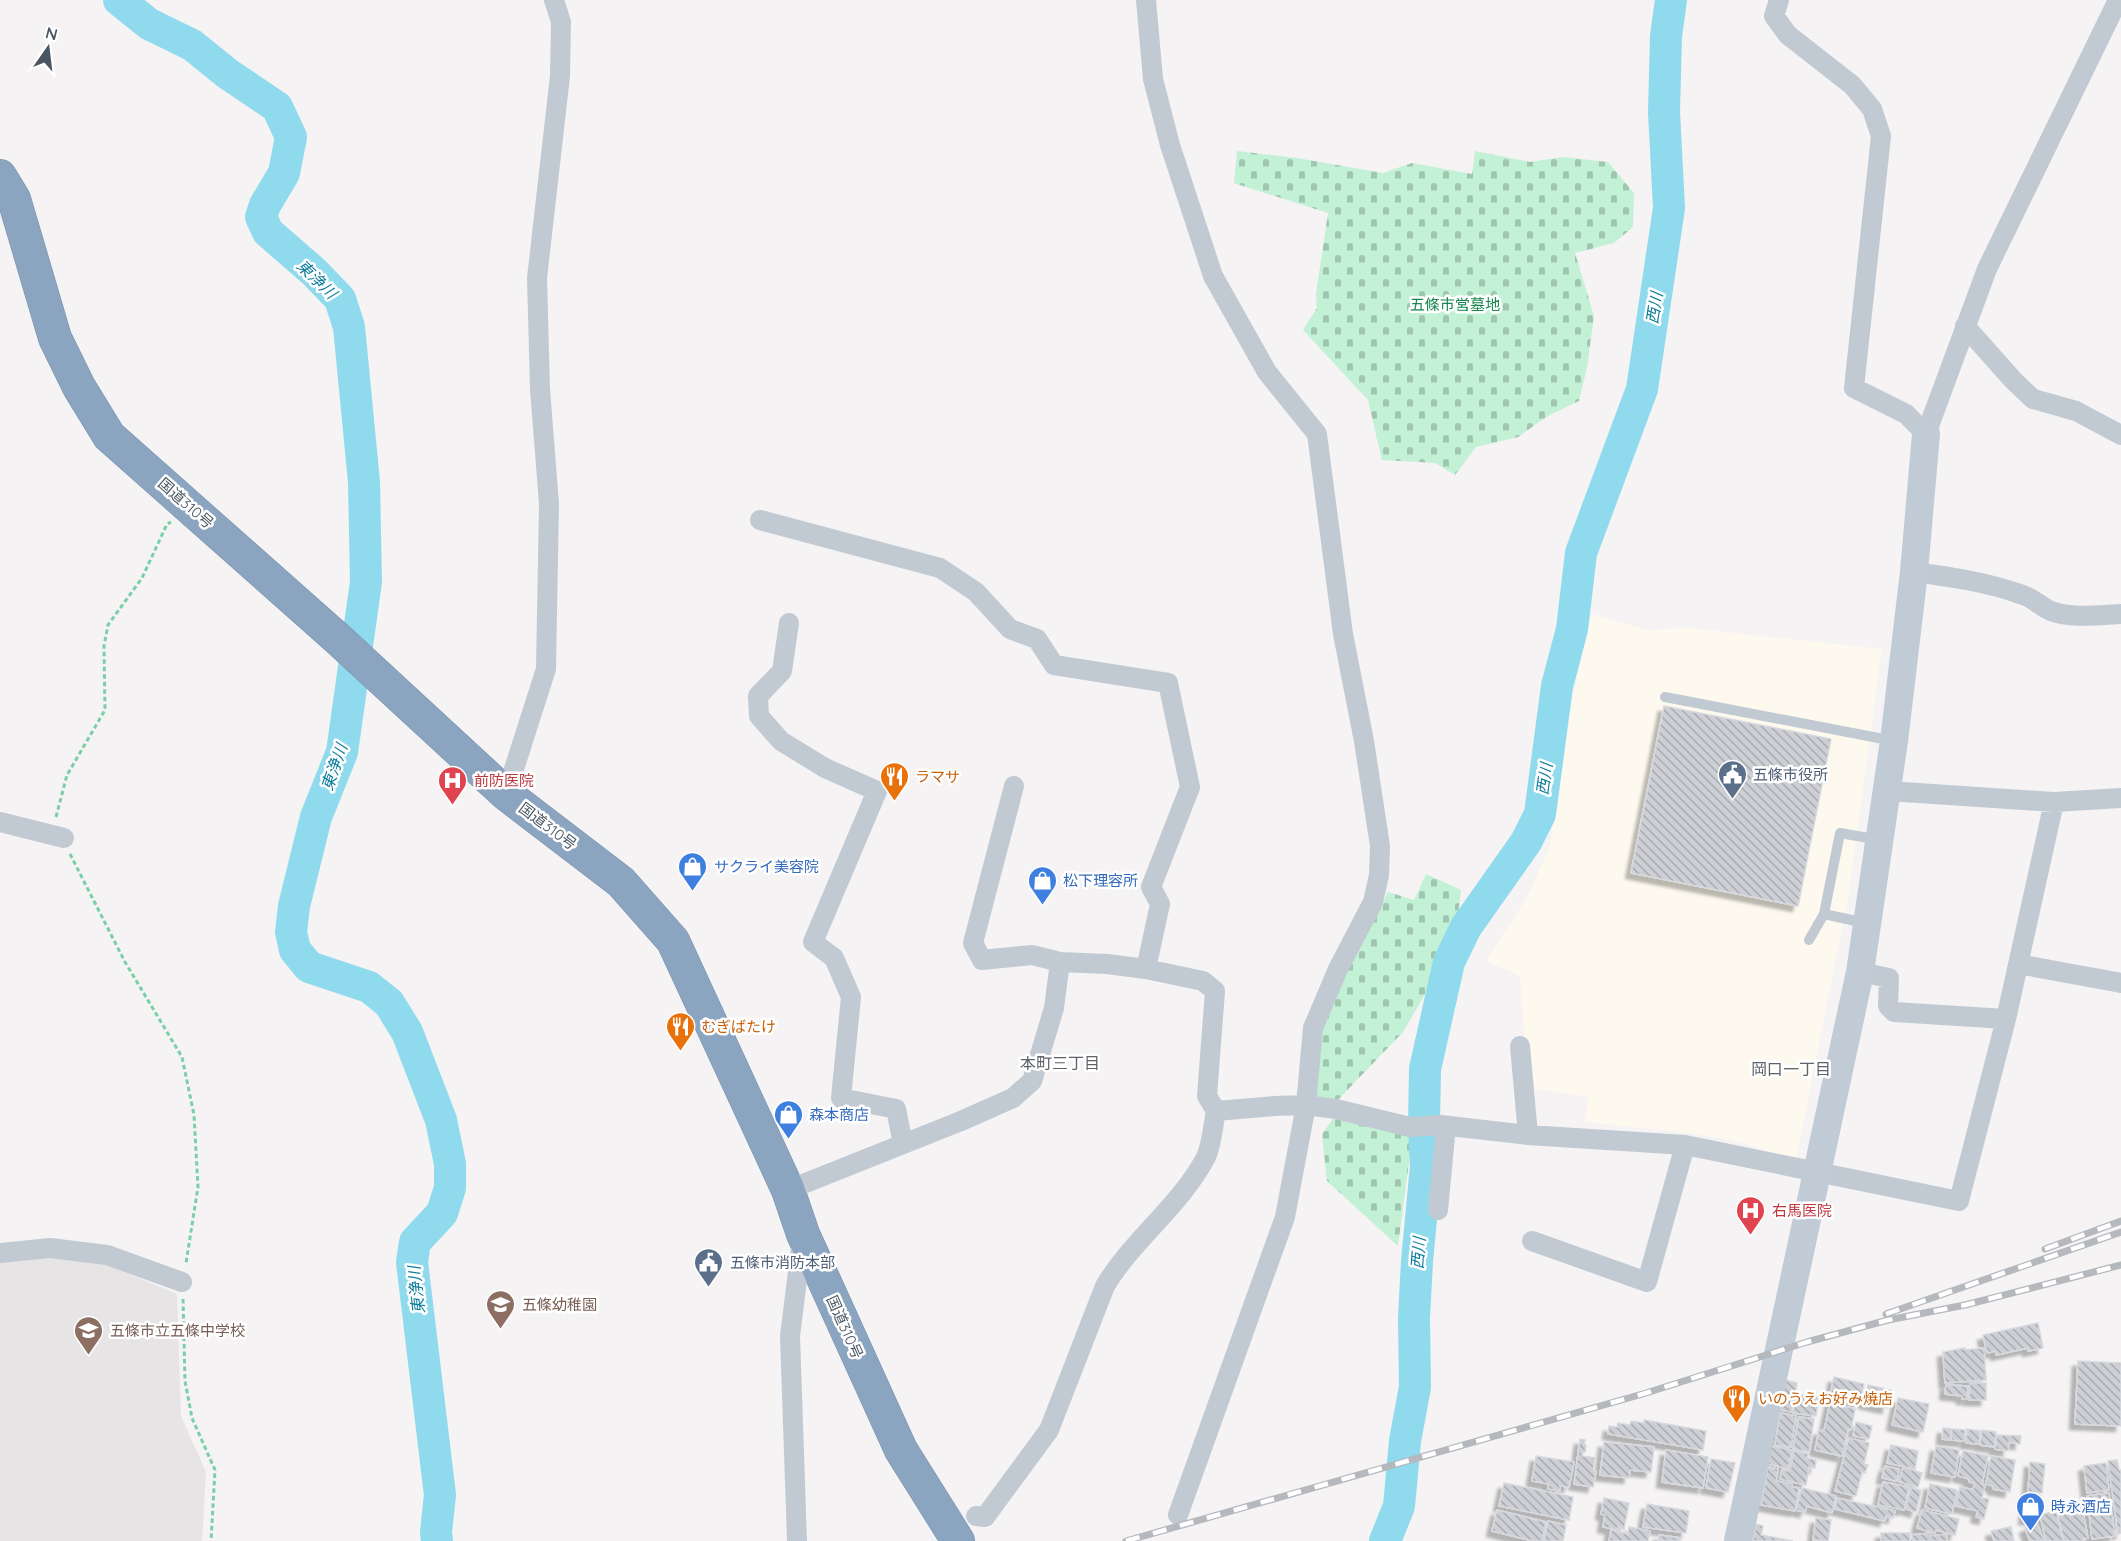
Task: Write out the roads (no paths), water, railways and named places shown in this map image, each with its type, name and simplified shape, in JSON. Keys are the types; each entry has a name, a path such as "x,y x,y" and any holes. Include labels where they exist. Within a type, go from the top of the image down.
{"highway":[{"name":"国道310号","path":"0,176 14,199 55,338 79,387 109,436 194,509 506,794 621,882 674,941 788,1190 803,1234 901,1450 967,1528"}],"street":[{"path":"506,794 546,669 549,504 540,389 537,278 560,76 561,22 554,0"},
{"path":"1146,0 1154,79 1170,145 1213,276 1267,372 1317,434 1343,634 1364,741 1380,846 1379,875 1374,902 1338,969 1313,1028 1306,1105 1285,1217 1178,1515"},
{"path":"1779,0 1774,16 1781,26 1788,35 1852,85 1872,109 1881,136 1854,388 1906,414 1926,434"},
{"path":"1738,1541 1860,972 1888,790 1914,572 1926,434 1987,269 2118,0"},
{"path":"1965,326 2033,399 2076,411 2121,435"},
{"path":"760,520 940,568 976,592 1010,629 1037,639 1054,665 1168,682 1190,787 1152,887 1160,904 1146,969"},
{"path":"1914,572 1966,578 1994,585 2026,596 2051,611 2075,615 2121,614"},
{"path":"789,623 782,671 758,696 759,716 781,741 825,768 877,791 813,942 834,958 851,997 841,1098 896,1109 903,1144"},
{"path":"967,1528 985,1517 1049,1430 1105,1286 1118,1264 1195,1174 1207,1155 1216,1111 1207,1096 1215,991 1203,981 1146,969 1107,964 1060,962 1032,956 982,960 973,943 1014,786"},
{"path":"1888,790 2054,802 2121,798"},
{"path":"1216,1111 1306,1105 1336,1109 1410,1126 1444,1126 1528,1135 1685,1145 1959,1201 2006,1019 2054,802"},
{"path":"0,822 64,838"},
{"path":"788,1190 1013,1098 1032,1081 1054,1008 1060,962"},
{"path":"2018,964 2121,983"},
{"path":"1860,972 1889,978 1888,1006 1894,1012 2006,1019"},
{"path":"1520,1046 1528,1135"},
{"path":"1438,1210 1444,1126"},
{"path":"1532,1241 1647,1282 1685,1145"},
{"path":"797,1541 790,1336 803,1234"},
{"path":"0,1253 50,1248 107,1255 182,1282"}],"lane":[{"path":"1665,697 1894,741"},
{"path":"1809,940 1824,914 1840,833 1881,841"},
{"path":"1824,914 1868,923"}],"waterway":[{"name":"東浄川","path":"119,0 149,24 192,45 228,74 277,107 291,137 284,173 265,205 261,217 268,232 314,272 340,299 349,327 364,482 366,582 342,752 316,817 294,906 291,932 295,950 309,967 369,987 389,1003 407,1032 441,1120 450,1164 450,1188 442,1213 415,1242 412,1262 440,1495 437,1541"},
{"name":"西川","path":"1385,1541 1399,1506 1405,1441 1415,1387 1414,1318 1426,1166 1425,1069 1449,962 1466,927 1526,842 1540,814 1557,686 1572,629 1581,553 1642,389 1669,208 1664,112 1666,36 1671,0"}],"railway":[{"path":"2045,1249 2121,1221"},
{"path":"1886,1314 2121,1232"},
{"path":"1126,1541 1646,1393 1807,1342 1888,1320 1965,1305 2121,1265"}],"place":[{"name":"五條市役所","path":"1732,800"},
{"name":"ラマサ","path":"894,802"},
{"name":"前防医院","path":"453,806"},
{"name":"サクライ美容院","path":"693,892"},
{"name":"松下理容所","path":"1042,906"},
{"name":"むぎばたけ","path":"680,1052"},
{"name":"森本商店","path":"788,1140"},
{"name":"右馬医院","path":"1751,1236"},
{"name":"五條市消防本部","path":"709,1288"},
{"name":"五條幼稚園","path":"501,1330"},
{"name":"五條市立五條中学校","path":"89,1356"},
{"name":"いのうえお好み焼店","path":"1737,1424"},
{"name":"時永酒店","path":"2030,1532"}],"district":[{"name":"本町三丁目","path":"1060,1063"},
{"name":"岡口一丁目","path":"1791,1069"}],"park label":[{"name":"五條市営墓地","path":"1455,304"}]}
